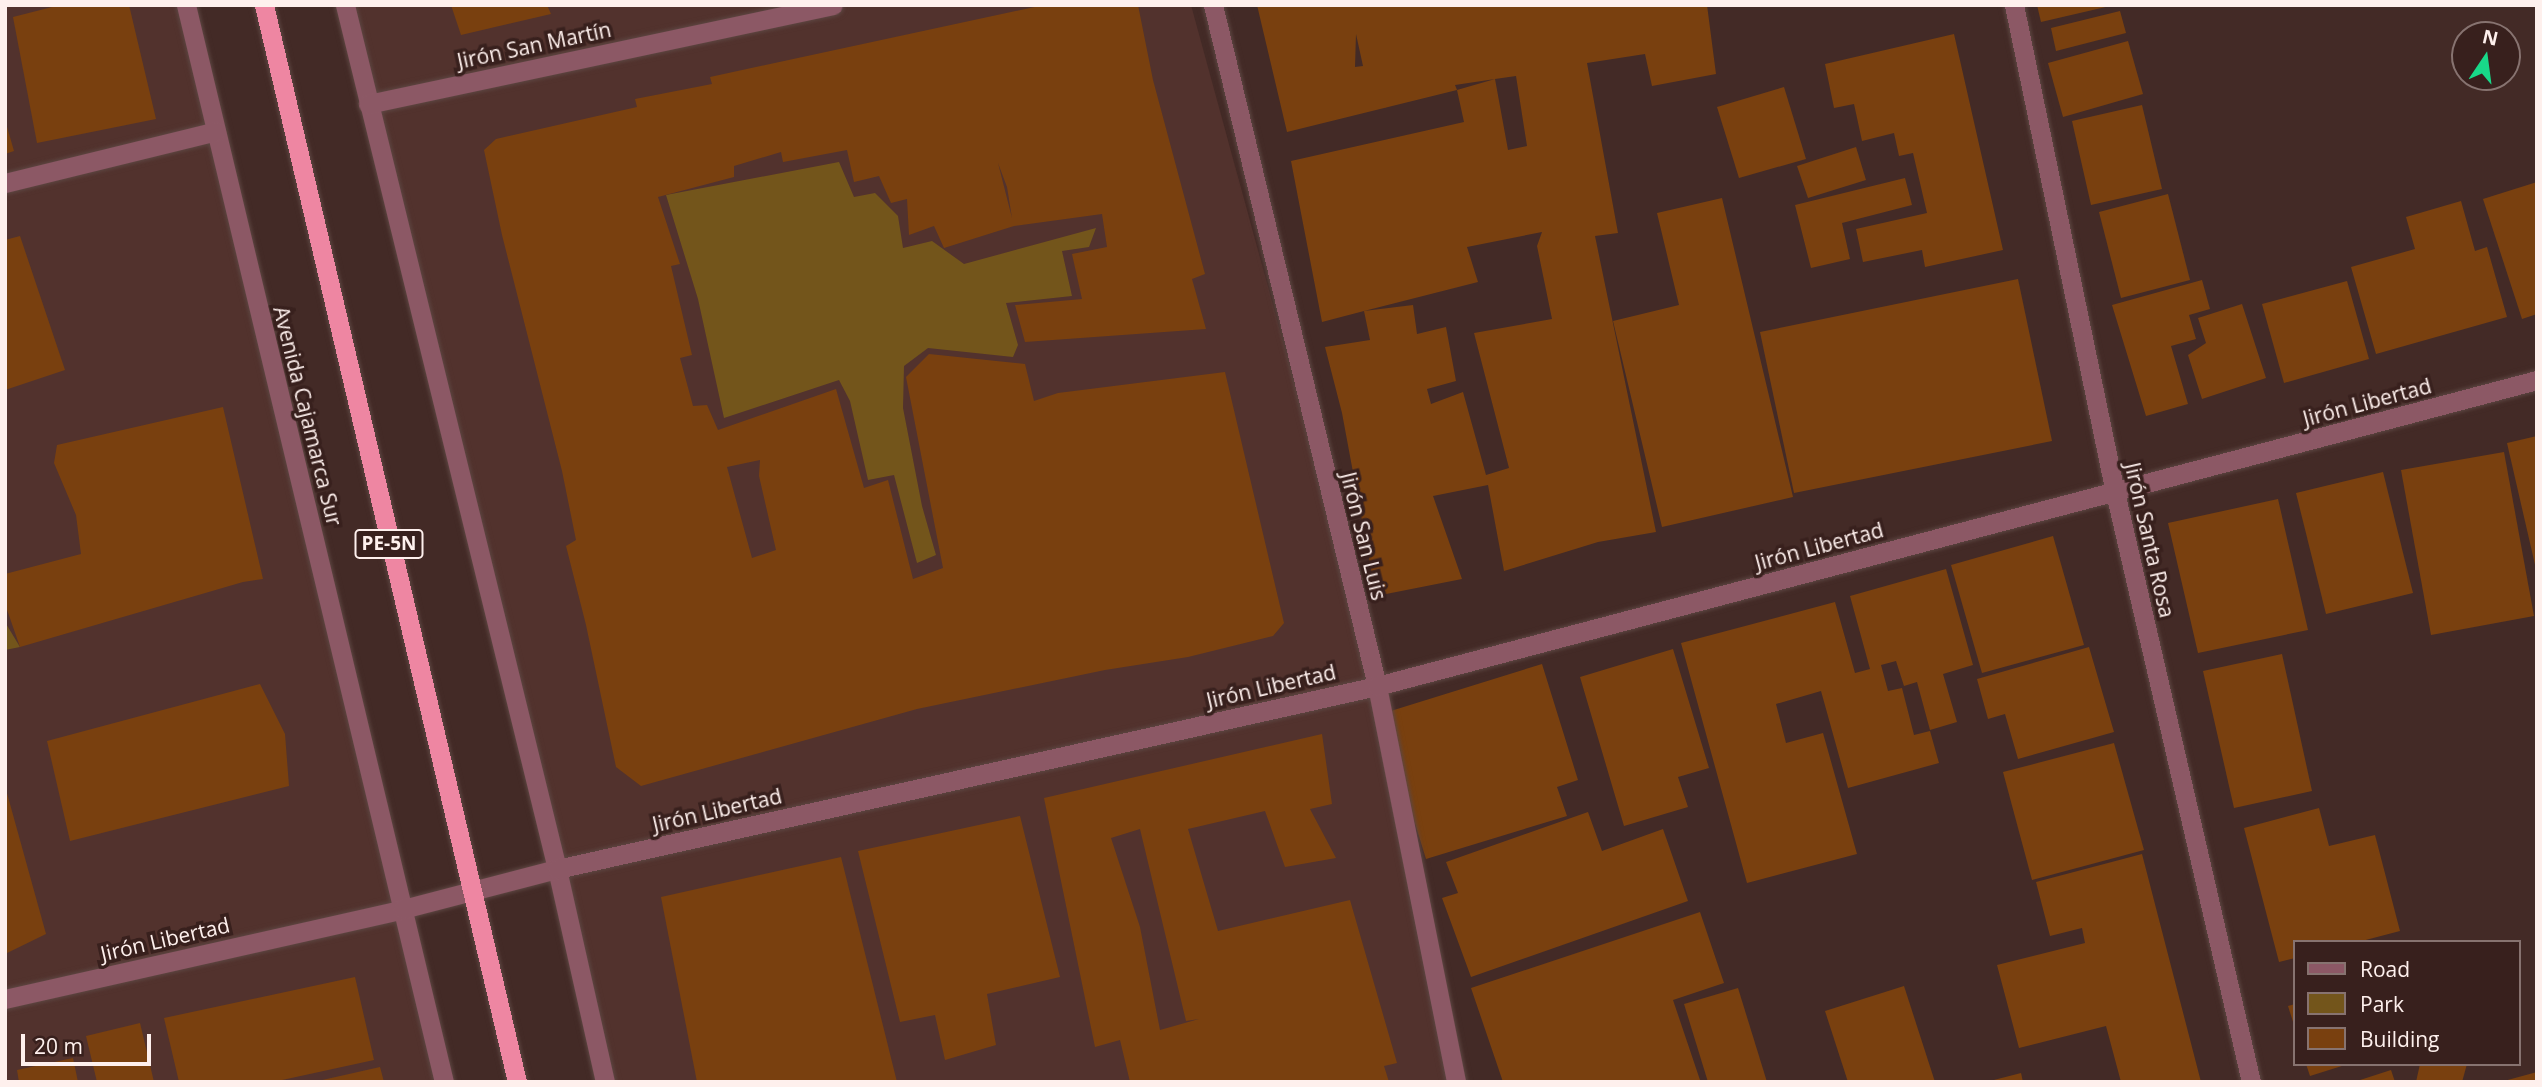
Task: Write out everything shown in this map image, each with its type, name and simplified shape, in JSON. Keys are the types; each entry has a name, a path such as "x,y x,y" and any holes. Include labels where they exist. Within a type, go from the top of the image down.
{"highway":[{"name":"PE-5N","path":"264,5 517,1082"}],"street":[{"name":"Avenida Cajamarca Sur","path":"186,5 444,1082"},
{"path":"345,5 556,869 605,1082"},
{"name":"Jirón San Martín","path":"368,104 833,5"},
{"name":"Jirón San Luis","path":"1213,5 1377,686 1456,1082"},
{"name":"Jirón Santa Rosa","path":"2014,5 2115,492 2251,1082"},
{"path":"5,183 216,131"},
{"name":"Jirón Libertad","path":"5,999 404,909 556,869 1377,686 2537,380"}],"shaded area":[{"path":"5,5 184,5 443,1082 5,1082"},
{"path":"353,5 1191,5 1377,686 1466,1082 613,1082"}],"green space":[{"path":"839,162 854,197 875,193 898,216 903,248 932,241 964,264 1096,228 1089,247 1062,251 1072,296 1006,303 1018,345 1013,357 928,348 904,366 903,408 922,506 936,555 917,563 894,475 868,480 850,401 839,380 724,418 698,299 666,195"},
{"path":"5,622 20,647 5,650"}],"building":[{"path":"60,5 129,5 156,119 37,143 13,17"},
{"path":"451,5 547,5 551,14 461,35"},
{"path":"1044,5 1138,5 1153,80 1205,274 1192,279 1206,329 1025,342 1015,305 1082,299 1072,254 1107,247 1102,214 1014,226 944,248 934,226 909,235 907,199 891,203 879,176 854,182 847,150 783,162 781,152 734,166 734,177 658,197 680,264 671,266 692,355 680,358 693,406 707,405 718,430 836,389 864,488 888,480 913,579 943,568 906,377 929,354 1025,364 1034,401 1058,393 1225,372 1284,623 1273,636 1188,657 1105,670 917,709 641,786 616,767 566,546 576,540 562,471 502,235 484,150 496,139 637,107 635,99 712,84 710,77","holes":["998,163 1007,187 1012,218","760,460 759,476 776,550 752,558 727,467"]},
{"path":"1257,5 1707,5 1716,74 1652,86 1645,54 1587,63 1618,233 1595,236 1656,532 1598,542 1504,571 1488,485 1433,496 1462,579 1376,596 1342,413 1325,347 1370,340 1364,311 1322,322 1291,161 1464,122 1457,90 1287,132","holes":["1356,34 1363,66 1355,67","1516,76 1527,146 1508,150 1495,79","1495,79 1457,90 1455,85","1542,232 1537,246 1552,319 1474,333 1509,468 1486,475 1463,392 1431,404 1427,389 1456,381 1446,327 1417,334 1413,305 1364,311 1478,282 1467,247"]},
{"path":"2037,5 2110,5 2110,6 2041,22"},
{"path":"2120,11 2126,33 2056,51 2051,28"},
{"path":"1954,34 2003,250 1925,267 1922,250 1863,262 1856,229 1927,213 1913,153 1899,156 1894,133 1862,141 1854,104 1834,108 1825,64"},
{"path":"2128,41 2143,94 2063,117 2048,63"},
{"path":"1784,87 1806,159 1739,178 1717,107"},
{"path":"2142,105 2162,189 2091,205 2072,121"},
{"path":"5,120 14,151 5,154"},
{"path":"1856,147 1866,180 1808,198 1797,166"},
{"path":"1905,178 1912,205 1842,223 1850,259 1811,268 1795,205"},
{"path":"2537,182 2537,314 2522,319 2483,199"},
{"path":"2168,194 2190,280 2121,298 2099,212"},
{"path":"1722,198 1793,497 1662,527 1613,321 1679,305 1657,213"},
{"path":"2461,201 2475,251 2487,247 2507,317 2376,354 2351,267 2415,249 2406,217"},
{"path":"20,236 65,370 5,390 5,240"},
{"path":"2018,279 2052,441 1794,493 1760,332"},
{"path":"2202,280 2210,309 2189,315 2196,339 2171,346 2188,404 2146,416 2112,305"},
{"path":"2347,281 2369,359 2284,383 2262,304"},
{"path":"2242,304 2266,378 2202,399 2188,355 2206,343 2198,318"},
{"path":"223,407 263,579 243,582 20,647 5,604 5,574 81,554 76,515 54,463 57,445"},
{"path":"2537,436 2537,569 2536,569 2507,443"},
{"path":"2504,452 2534,616 2431,635 2401,470"},
{"path":"2383,472 2413,593 2326,614 2296,493"},
{"path":"2278,499 2308,630 2198,653 2168,523"},
{"path":"2053,536 2084,645 1982,673 1951,565"},
{"path":"1946,569 1973,665 1943,674 1957,722 1930,730 1917,682 1904,686 1896,661 1881,665 1888,691 1902,688 1914,735 1930,731 1939,763 1848,788 1821,691 1776,704 1786,743 1823,733 1857,854 1747,883 1681,643 1835,602 1855,673 1870,669 1850,596"},
{"path":"2089,647 2114,732 2018,759 2005,714 1988,719 1977,679"},
{"path":"1673,649 1709,768 1678,777 1688,807 1624,826 1580,677"},
{"path":"2282,654 2312,791 2234,808 2203,671"},
{"path":"1542,664 1578,780 1557,787 1567,816 1426,859 1381,714"},
{"path":"260,684 285,734 289,786 70,841 47,741"},
{"path":"1322,734 1332,804 1310,809 1336,858 1285,867 1265,811 1188,829 1218,931 1350,900 1397,1063 1384,1066 1389,1082 1130,1082 1120,1040 1095,1047 1044,798","holes":["1140,829 1186,1021 1199,1019 1160,1030 1140,927 1111,838"]},
{"path":"2114,743 2144,850 2032,880 2003,772"},
{"path":"5,786 46,934 5,954"},
{"path":"2319,808 2329,846 2375,835 2400,931 2366,940 2294,940 2294,958 2279,962 2244,828"},
{"path":"1588,812 1602,851 1663,829 1688,901 1471,977 1442,898 1458,893 1446,862"},
{"path":"1020,816 1060,977 987,994 996,1045 945,1060 935,1015 900,1022 858,851"},
{"path":"2142,854 2201,1082 2121,1082 2106,1026 2019,1048 1997,965 2085,943 2082,928 2050,936 2036,882"},
{"path":"841,857 897,1082 697,1082 661,897"},
{"path":"1700,912 1724,983 1673,1000 1700,1080 1503,1082 1471,988"},
{"path":"355,977 374,1060 273,1082 179,1082 164,1018"},
{"path":"1904,986 1935,1082 1848,1082 1825,1011"},
{"path":"1738,988 1767,1082 1708,1082 1684,1004"},
{"path":"2294,1004 2294,1025 2288,1006"},
{"path":"140,1023 154,1082 97,1082 86,1036"},
{"path":"73,1058 78,1082 19,1082 17,1070"},
{"path":"2307,1066 2342,1066 2310,1076"},
{"path":"2420,1066 2466,1066 2462,1082 2416,1082"},
{"path":"380,1067 384,1082 318,1082 318,1081"},
{"path":"2391,1070 2395,1082 2357,1082 2357,1081"},
{"path":"2537,1072 2537,1082 2504,1082 2504,1081"},
{"path":"2021,1073 2023,1082 1990,1082 1990,1081"}]}
